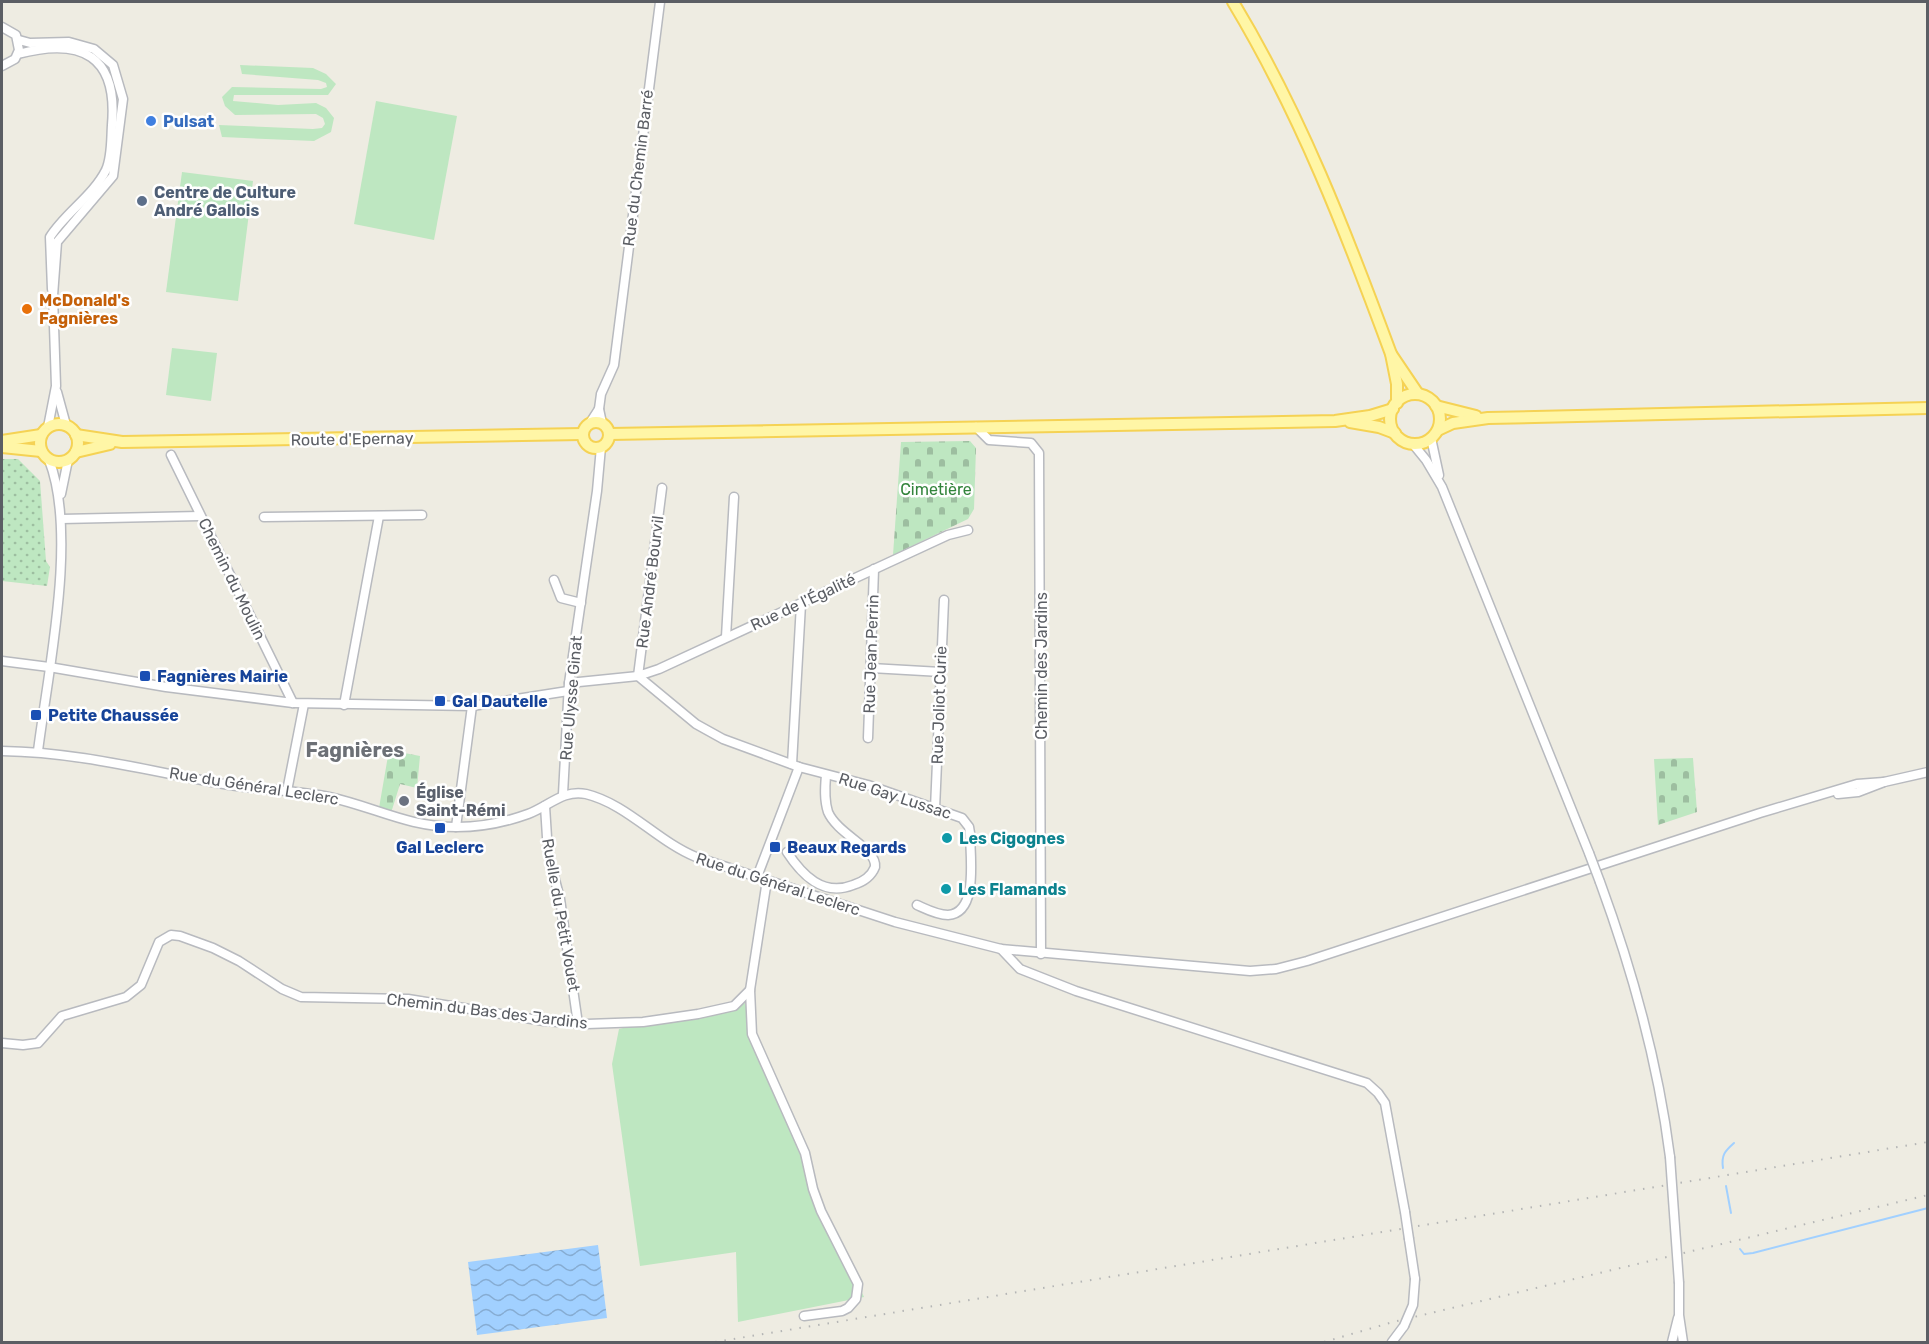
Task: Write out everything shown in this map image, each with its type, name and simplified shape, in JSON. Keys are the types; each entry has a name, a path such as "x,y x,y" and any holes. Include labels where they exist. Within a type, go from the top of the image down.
{"main road":[{"path":"1233,2 1282,89 1322,172 1391,354 1397,384 1395,406 1391,417 1395,433"},
{"path":"1391,354 1418,394 1431,400 1436,406 1440,418 1434,434"},
{"path":"610,434 1335,421 1370,416 1395,406 1410,395 1418,394"},
{"path":"1436,406 1488,418"},
{"path":"1335,421 1369,425 1395,433 1413,444 1453,423 1488,418 1928,408"},
{"path":"590,423 602,423 610,434 605,445 600,447 588,444 582,434 590,423"},
{"path":"2,441 45,431 59,424 66,425 76,435 72,456 59,462 45,455 2,447"},
{"path":"45,431 45,455"},
{"name":"Route d'Epernay","path":"76,435 122,442 582,434"},
{"name":"Route d'Epernay","path":"72,456 122,442"}],"street":[{"name":"Rue du Chemin Barré","path":"599,409 601,394 614,365 660,2"},
{"path":"2,27 12,30 19,40 18,54 11,63 2,66"},
{"path":"19,40 30,43 69,42 94,49 113,66 122,89 115,170 108,184 65,230 57,242 53,296 56,386 66,425"},
{"path":"18,54 52,50 81,52 104,68 113,92 107,168 50,237 50,279 53,296"},
{"path":"45,431 56,386"},
{"path":"590,423 599,409"},
{"path":"599,409 602,423"},
{"name":"Chemin des Jardins","path":"976,428 989,440 1031,443 1040,453 1041,954"},
{"path":"1434,434 1442,487"},
{"path":"1413,444 1426,460 1442,487 1589,853 1625,952 1645,1021 1660,1090 1670,1157 1679,1283 1679,1315 1683,1342"},
{"name":"Rue Ulysse Ginat","path":"563,794 569,687 597,491 600,447"},
{"path":"38,751 58,596 61,519 60,501 45,455"},
{"name":"Chemin du Moulin","path":"171,455 293,703"},
{"path":"60,501 72,456"},
{"name":"Rue André Bourvil","path":"638,675 662,488"},
{"path":"726,638 734,497"},
{"path":"264,518 422,515"},
{"path":"61,519 200,516"},
{"path":"344,705 379,516"},
{"name":"Rue de l'Égalité","path":"2,662 49,667 166,687 293,703 472,706 638,675 659,669 948,535 968,530"},
{"name":"Rue Jean Perrin","path":"868,738 874,569"},
{"path":"554,580 561,598 581,603"},
{"name":"Rue Joliot Curie","path":"935,809 944,600"},
{"path":"758,877 796,766 801,604"},
{"path":"870,668 941,672"},
{"name":"Rue Gay Lussac","path":"638,675 683,714 710,733 796,766 868,785 962,818 969,826 969,900 958,912 949,915 916,905"},
{"path":"287,791 304,704"},
{"path":"456,827 472,706"},
{"name":"Rue du Général Leclerc","path":"2,751 38,751 92,757 214,783 341,800 403,821 456,827 501,821 545,807 563,794 583,793 602,799 687,854 895,922 1001,949 1242,971 1291,966 1703,831 1828,795 1858,792 1884,782 1928,772"},
{"path":"787,852 807,877 829,888 842,888 858,883 870,876 875,867 872,854 843,834 830,815 825,795 826,775"},
{"name":"Ruelle du Petit Vouet","path":"545,807 548,853 560,899 578,1024"},
{"path":"767,880 750,990 750,1020 755,1043 805,1153 821,1211 858,1284 858,1293 848,1308 804,1316"},
{"name":"Chemin du Bas des Jardins","path":"2,1043 23,1046 38,1043 62,1016 126,997 145,978 159,942 166,936 175,935 230,957 282,989 302,997 408,999 578,1024 643,1022 726,1008 739,1002 750,990"},
{"path":"1001,949 1020,969 1067,987 1345,1075 1374,1088 1382,1097 1388,1113 1415,1279 1413,1305 1404,1326 1392,1342"},
{"path":"1672,1342 1679,1315"}],"green space":[{"path":"240,65 313,68 326,74 336,84 328,95 234,95 233,101 278,105 316,103 326,108 334,118 331,132 314,141 222,137 219,125 313,129 322,128 325,124 323,118 316,114 235,115 225,106 222,97 232,87 321,89 327,87 326,83 318,80 242,74"},
{"path":"376,101 457,116 434,240 354,224"},
{"path":"182,172 253,181 238,301 166,292"},
{"path":"172,348 217,353 211,401 166,395"},
{"name":"Cimetière","path":"970,441 976,448 974,509 968,519 893,555 901,442"},
{"path":"2,459 18,459 40,481 46,561 50,567 47,586 2,581"},
{"path":"389,750 420,756 417,788 400,784 391,813 379,808"},
{"path":"1693,758 1697,812 1658,825 1654,759"},
{"path":"743,999 839,1244 864,1297 738,1322 736,1252 640,1266 612,1064 619,1029"}],"water":[{"path":"598,1245 607,1318 477,1335 468,1262"}],"waterway":[{"path":"1723,1168 1724,1154 1734,1143"},
{"path":"1726,1186 1731,1213"},
{"path":"1740,1249 1744,1254 1753,1253 1928,1208"}],"railway":[{"path":"715,1342 1928,1142"},
{"path":"1324,1342 1393,1322 1928,1195"}],"place":[{"name":"Pulsat","path":"151,121"},
{"name":"Centre de Culture André Gallois","path":"142,201"},
{"name":"McDonald's Fagnières","path":"27,309"},
{"name":"Fagnières Mairie","path":"145,676"},
{"name":"Gal Dautelle","path":"440,701"},
{"name":"Petite Chaussée","path":"36,715"},
{"name":"Église Saint-Rémi","path":"404,801"},
{"name":"Gal Leclerc","path":"440,828"},
{"name":"Les Cigognes","path":"947,838"},
{"name":"Beaux Regards","path":"775,847"},
{"name":"Les Flamands","path":"946,889"}],"district":[{"name":"Fagnières","path":"355,750"}]}
